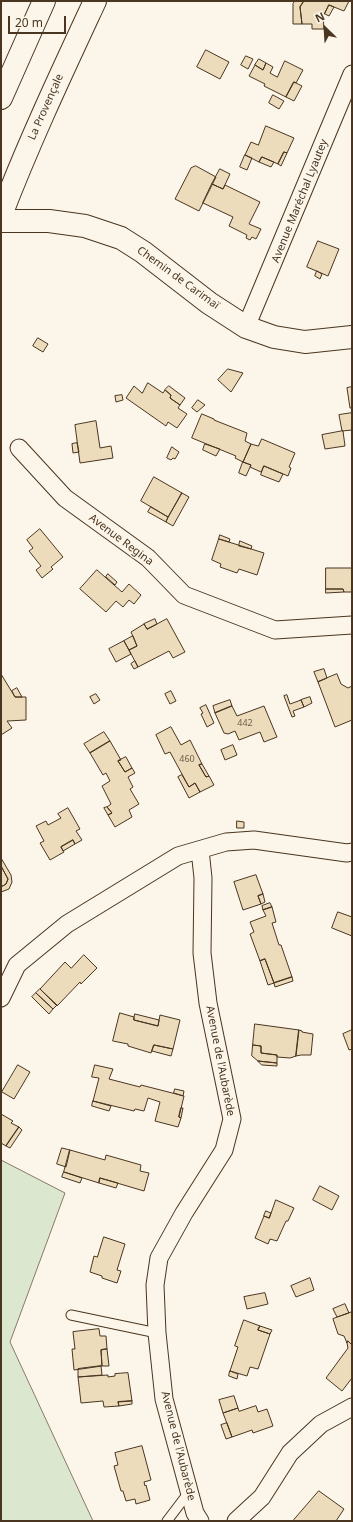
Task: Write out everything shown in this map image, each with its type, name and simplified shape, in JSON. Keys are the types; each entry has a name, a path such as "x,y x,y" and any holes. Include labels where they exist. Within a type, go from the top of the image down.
{"main road":[{"path":"1,98 44,1"},
{"name":"La Provençale","path":"1,215 50,97 95,1"},
{"name":"Chemin de Carimaï","path":"1,221 49,221 85,226 121,238 143,252 209,303 246,327 274,337 305,342 352,337"}],"street":[{"name":"Avenue Maréchal Lyautey","path":"246,327 352,74"},
{"name":"Avenue Regina","path":"19,448 65,498 148,558 184,595 275,630 352,625"},
{"path":"1,998 17,965 67,924 178,856 226,842 254,840 347,853 352,852"},
{"name":"Avenue de l'Aubarède","path":"200,850 202,878 202,953 208,1003 232,1119 224,1150 184,1213 159,1258 156,1285 157,1333 164,1399 195,1513 200,1521"},
{"path":"236,1521 262,1497 290,1453 321,1424 352,1407"}],"lane":[{"path":"71,1316 157,1333"},
{"path":"167,1521 190,1491"}],"green space":[{"path":"1,1160 65,1193 10,1342 93,1521 1,1521"}],"building":[{"path":"295,1 304,1 300,7 302,24 293,24 293,4"},
{"path":"304,1 349,1 344,11 329,5 323,16 324,29 312,29 312,24 302,24 300,7"},
{"path":"329,5 334,7 329,16 325,14"},
{"path":"206,50 229,62 220,79 197,67"},
{"path":"246,56 253,59 248,69 241,65"},
{"path":"259,59 266,63 263,70 255,65"},
{"path":"285,61 303,70 296,83 294,82 286,97 264,86 265,84 249,76 255,65 263,70 266,63 273,67 270,73 277,77"},
{"path":"294,82 302,86 294,101 286,97"},
{"path":"273,95 284,101 279,109 269,103"},
{"path":"266,126 294,138 287,153 284,152 278,164 262,157 259,162 245,155 251,142 258,145"},
{"path":"284,152 287,153 281,166 278,164"},
{"path":"245,155 252,158 247,170 240,167"},
{"path":"262,157 274,162 271,167 259,162"},
{"path":"196,166 216,177 199,211 175,199 191,168"},
{"path":"220,169 230,174 223,189 212,184"},
{"path":"212,184 223,189 225,185 260,202 249,224 261,229 256,239 252,237 250,240 246,238 247,235 229,226 233,217 203,203"},
{"path":"318,241 339,249 328,276 307,267"},
{"path":"317,271 322,274 320,279 315,276"},
{"path":"38,338 48,344 43,352 33,346"},
{"path":"228,369 243,373 231,392 218,380"},
{"path":"148,383 163,393 165,390 171,395 170,398 180,405 178,408 187,414 177,428 168,422 166,426 126,398 134,386 142,393"},
{"path":"169,386 185,398 180,405 170,398 171,395 165,390"},
{"path":"352,387 352,408 350,408 347,388"},
{"path":"122,395 123,400 116,402 115,396"},
{"path":"198,400 205,405 197,412 192,408"},
{"path":"352,413 352,430 342,431 339,415"},
{"path":"202,414 247,433 245,441 251,444 243,462 235,458 236,456 192,438"},
{"path":"96,421 100,448 111,446 113,458 80,463 75,425"},
{"path":"343,431 345,446 325,449 322,435"},
{"path":"262,439 295,453 289,467 291,468 288,476 264,466 261,472 250,467 251,465 243,462 251,444 258,446"},
{"path":"77,443 79,452 73,453 72,444"},
{"path":"205,444 220,449 216,456 203,450"},
{"path":"172,447 179,452 175,459 173,458 171,460 167,458"},
{"path":"243,462 251,465 246,476 239,473"},
{"path":"264,466 283,474 279,482 261,475"},
{"path":"154,477 182,493 168,517 141,501"},
{"path":"182,493 189,497 173,526 166,522"},
{"path":"151,507 168,517 166,522 148,512"},
{"path":"40,529 63,557 51,567 53,569 42,578 36,570 41,566 29,551 33,548 27,540"},
{"path":"220,535 230,539 229,542 219,539"},
{"path":"219,539 264,553 257,575 239,569 237,573 220,567 221,564 212,560"},
{"path":"240,541 252,546 251,549 239,546"},
{"path":"326,568 352,568 352,592 344,592 343,589 326,589"},
{"path":"97,570 122,592 129,584 141,595 134,604 129,600 123,607 116,601 106,612 80,589"},
{"path":"108,574 117,582 115,585 106,577"},
{"path":"326,589 343,589 344,592 326,593"},
{"path":"155,619 157,624 147,629 144,624"},
{"path":"167,619 185,652 173,658 169,651 138,667 129,650 137,646 131,632 144,624 147,629"},
{"path":"133,636 137,646 129,650 124,641"},
{"path":"124,641 131,654 116,662 109,649"},
{"path":"135,661 138,667 134,669 131,664"},
{"path":"324,669 327,678 318,682 314,672"},
{"path":"1,674 15,697 26,697 26,720 7,721 12,728 1,735"},
{"path":"337,674 341,684 348,688 352,686 352,720 335,727 318,682"},
{"path":"17,688 22,697 15,697 12,691"},
{"path":"171,691 176,701 170,704 165,694"},
{"path":"96,694 100,700 94,704 90,697"},
{"path":"287,695 290,704 301,700 304,707 293,711 295,716 292,717 284,696"},
{"path":"310,697 312,703 304,707 301,700"},
{"path":"230,700 232,706 215,713 213,706"},
{"path":"206,705 214,723 207,727 200,708"},
{"path":"232,706 237,716 264,706 277,737 264,742 260,732 239,740 235,731 228,734 224,733 215,713"},
{"path":"171,727 181,745 190,740 202,764 199,765 206,777 209,776 214,785 200,792 195,783 189,787 170,752 165,754 156,735"},
{"path":"104,732 110,741 90,753 84,744"},
{"path":"110,741 121,760 118,761 125,772 132,768 135,773 128,777 133,787 130,789 139,804 129,810 132,817 115,827 108,815 112,813 107,807 111,804 102,786 110,781 106,773 103,775 90,753"},
{"path":"233,745 237,755 225,760 221,750"},
{"path":"126,757 132,768 125,772 118,761"},
{"path":"202,764 209,776 206,777 199,765"},
{"path":"182,775 189,787 195,783 200,792 189,798 178,777"},
{"path":"107,807 112,813 108,815 104,808"},
{"path":"68,808 80,829 76,831 82,840 75,844 73,840 61,847 64,852 50,860 40,843 44,841 36,826 46,821 48,825 61,818 58,814"},
{"path":"237,821 244,822 244,828 237,828"},
{"path":"73,840 75,844 63,851 61,847"},
{"path":"1,858 11,875 12,882 9,889 1,892 1,887 6,884 8,879 1,866"},
{"path":"1,866 8,879 6,884 1,887"},
{"path":"256,875 263,894 258,896 261,904 243,910 234,882"},
{"path":"263,894 265,902 261,904 258,896"},
{"path":"270,903 272,907 263,910 262,906"},
{"path":"272,907 276,922 272,923 292,977 274,983 265,959 260,961 250,934 254,932 250,922 266,916 263,910"},
{"path":"338,912 352,917 352,936 332,928"},
{"path":"84,955 97,968 81,984 80,982 57,1006 40,989 65,962 71,968"},
{"path":"265,959 274,983 268,985 260,961"},
{"path":"292,977 293,981 275,987 274,983"},
{"path":"40,989 57,1005 53,1009 36,993"},
{"path":"36,993 53,1009 49,1014 32,997"},
{"path":"120,1013 134,1017 134,1020 158,1026 160,1015 180,1020 173,1049 154,1045 151,1053 128,1046 128,1044 113,1041"},
{"path":"135,1014 159,1020 158,1026 134,1020"},
{"path":"255,1024 299,1030 296,1056 290,1058 277,1057 277,1055 261,1053 261,1046 253,1045"},
{"path":"299,1030 313,1034 311,1055 296,1056"},
{"path":"352,1030 352,1049 349,1050 343,1034"},
{"path":"154,1045 173,1049 171,1056 152,1051"},
{"path":"253,1045 261,1046 261,1053 277,1055 277,1063 258,1061 252,1056"},
{"path":"258,1061 277,1063 277,1066 262,1065"},
{"path":"18,1065 30,1072 14,1099 2,1092"},
{"path":"95,1065 113,1069 109,1079 140,1087 141,1085 184,1096 179,1117 181,1118 178,1127 155,1121 160,1102 148,1098 144,1111 135,1109 134,1111 93,1101 99,1078 92,1077"},
{"path":"175,1089 184,1091 183,1096 174,1093"},
{"path":"93,1101 111,1106 109,1111 92,1106"},
{"path":"181,1108 183,1108 181,1118 179,1117"},
{"path":"1,1114 13,1121 11,1123 19,1127 6,1146 1,1143"},
{"path":"19,1127 22,1130 10,1148 6,1146"},
{"path":"62,1148 70,1150 66,1167 57,1164"},
{"path":"70,1150 105,1160 106,1155 141,1165 140,1171 149,1173 144,1191 100,1178 99,1183 64,1172"},
{"path":"64,1172 82,1178 80,1183 62,1177"},
{"path":"100,1178 118,1183 116,1188 99,1183"},
{"path":"320,1186 339,1196 332,1210 313,1200"},
{"path":"276,1200 294,1208 277,1241 270,1239 268,1244 255,1238 264,1216 269,1218"},
{"path":"266,1211 271,1213 269,1218 264,1216"},
{"path":"104,1237 125,1244 117,1270 121,1271 117,1283 90,1272 94,1256 97,1257"},
{"path":"310,1278 314,1290 296,1297 291,1286"},
{"path":"265,1293 268,1304 247,1309 244,1297"},
{"path":"345,1304 349,1313 337,1317 333,1309"},
{"path":"352,1312 352,1345 348,1341 347,1343 344,1336 338,1334 333,1319"},
{"path":"244,1320 260,1326 258,1330 270,1334 258,1369 250,1367 247,1376 230,1371 238,1347 235,1346"},
{"path":"260,1326 272,1330 270,1334 258,1330"},
{"path":"99,1329 100,1336 106,1336 107,1349 101,1350 102,1366 74,1370 72,1349 75,1349 73,1332"},
{"path":"348,1341 352,1345 352,1378 342,1391 326,1378 348,1348"},
{"path":"107,1349 109,1366 102,1366 101,1350"},
{"path":"101,1366 102,1375 78,1377 78,1369"},
{"path":"230,1371 238,1374 237,1379 229,1376"},
{"path":"128,1373 132,1401 118,1402 119,1406 104,1407 103,1401 81,1403 78,1377 108,1375 108,1377 115,1376 115,1374"},
{"path":"234,1396 238,1408 223,1413 219,1400"},
{"path":"132,1401 132,1404 119,1406 118,1402"},
{"path":"256,1406 258,1412 267,1409 273,1426 253,1433 252,1430 232,1437 223,1413 238,1408 239,1411"},
{"path":"227,1423 232,1437 226,1439 221,1425"},
{"path":"142,1446 151,1480 144,1482 150,1500 136,1504 135,1499 126,1501 123,1491 121,1491 114,1466 118,1465 115,1453"},
{"path":"319,1491 344,1509 336,1521 293,1521"}]}
